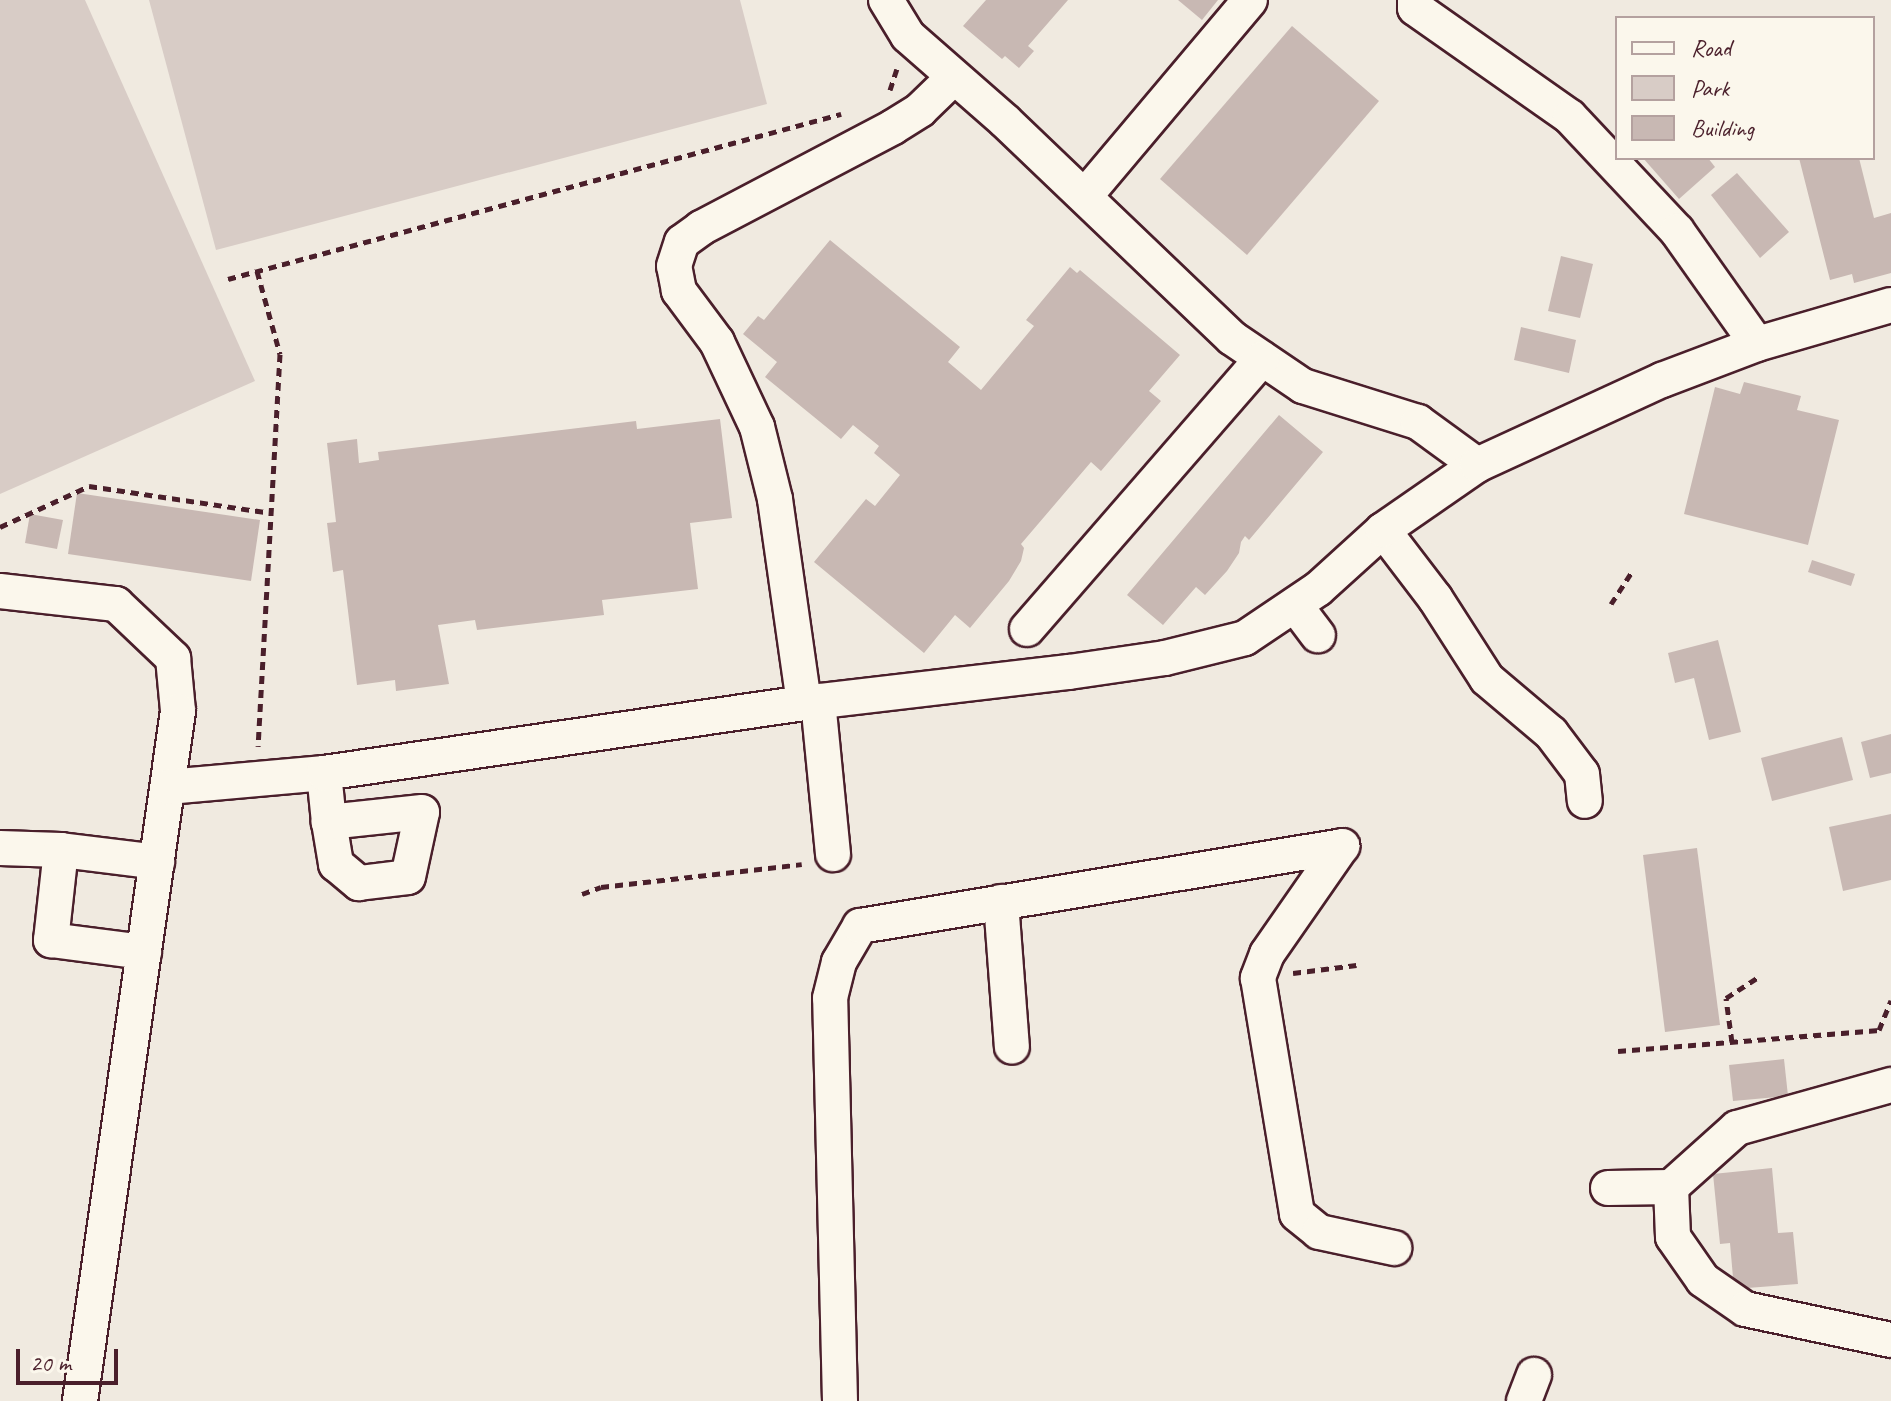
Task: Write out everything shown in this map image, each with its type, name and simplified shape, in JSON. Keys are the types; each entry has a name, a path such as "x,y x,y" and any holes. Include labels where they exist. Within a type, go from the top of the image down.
{"street":[{"path":"886,0 908,36 1085,196 1232,338 1303,386 1418,422 1477,465"},
{"path":"1085,196 1250,0"},
{"path":"1415,4 1570,117 1677,231 1757,344"},
{"path":"833,854 811,702 775,499 757,427 717,342 679,291 674,266 682,242 701,228 893,127 920,110 953,78"},
{"path":"168,787 324,773 811,702 1165,658 1245,638 1318,589 1383,530 1477,465 1662,380 1757,344 1891,305"},
{"path":"1027,629 1262,359"},
{"path":"1383,530 1435,598 1487,679 1551,733 1582,774 1585,801"},
{"path":"0,591 116,604 173,658 178,711 80,1401"},
{"path":"1295,605 1318,635"},
{"path":"324,773 336,864 359,883 408,877 422,812 416,761"},
{"path":"329,822 422,812"},
{"path":"840,1401 830,998 839,962 860,926 1342,846 1267,954 1258,978 1297,1214 1319,1232 1394,1248"},
{"path":"0,848 61,850 157,862"},
{"path":"61,850 51,940 144,952"},
{"path":"1001,902 1012,1047"},
{"path":"1608,1188 1671,1187 1737,1128 1891,1085"},
{"path":"1671,1187 1673,1237 1703,1280 1745,1309 1891,1340"}],"path":[{"path":"888,95 908,36"},
{"path":"228,279 847,112"},
{"path":"256,779 280,354 257,271"},
{"path":"0,527 89,486 271,513"},
{"path":"1611,604 1632,572"},
{"path":"582,894 601,887 799,865 833,854"},
{"path":"1732,1042 1726,998 1758,977"},
{"path":"1618,1051 1879,1030 1891,1000"}],"green space":[{"path":"0,0 85,0 255,381 0,494"},
{"path":"149,0 740,0 767,104 216,250"}],"building":[{"path":"986,0 1068,0 1028,46 1034,51 1019,68 1005,56 1002,59 963,26"},
{"path":"1178,0 1218,0 1202,20"},
{"path":"1292,26 1379,101 1247,255 1160,179"},
{"path":"1645,160 1710,160 1715,167 1679,199"},
{"path":"1800,160 1860,160 1874,218 1891,213 1891,273 1854,283 1852,274 1830,280"},
{"path":"1737,173 1789,232 1760,258 1711,195"},
{"path":"830,240 960,347 948,362 981,390 1034,326 1026,320 1070,267 1077,273 1080,270 1180,355 1149,391 1161,401 1101,471 1091,462 1021,544 1024,548 1021,561 1009,581 970,628 955,615 924,653 814,562 866,499 875,506 900,475 874,453 879,446 853,425 841,439 765,377 777,362 743,334 758,316 764,320"},
{"path":"1561,256 1593,264 1580,318 1548,311"},
{"path":"1521,327 1576,340 1569,373 1514,360"},
{"path":"1744,382 1801,396 1797,410 1839,420 1808,545 1684,514 1715,387 1740,394"},
{"path":"1279,415 1323,452 1249,540 1245,536 1239,553 1227,571 1205,595 1196,587 1163,625 1127,595"},
{"path":"720,419 732,518 690,523 698,589 602,600 604,615 477,630 475,620 438,625 449,684 396,691 395,680 357,685 343,570 333,572 327,523 336,522 327,443 357,439 359,463 379,460 378,452 636,421 637,429"},
{"path":"77,493 260,520 251,581 68,554"},
{"path":"30,514 63,520 57,549 25,543"},
{"path":"1812,560 1855,574 1851,586 1808,572"},
{"path":"1718,640 1741,732 1709,740 1694,678 1675,683 1668,653"},
{"path":"1891,734 1891,773 1870,778 1861,742"},
{"path":"1842,737 1853,780 1772,801 1761,758"},
{"path":"1891,814 1891,880 1843,891 1829,827"},
{"path":"1697,848 1720,1025 1665,1032 1643,855"},
{"path":"1784,1059 1788,1096 1733,1101 1729,1065"},
{"path":"1772,1168 1778,1233 1793,1232 1798,1284 1734,1289 1730,1243 1720,1244 1713,1174"}]}
